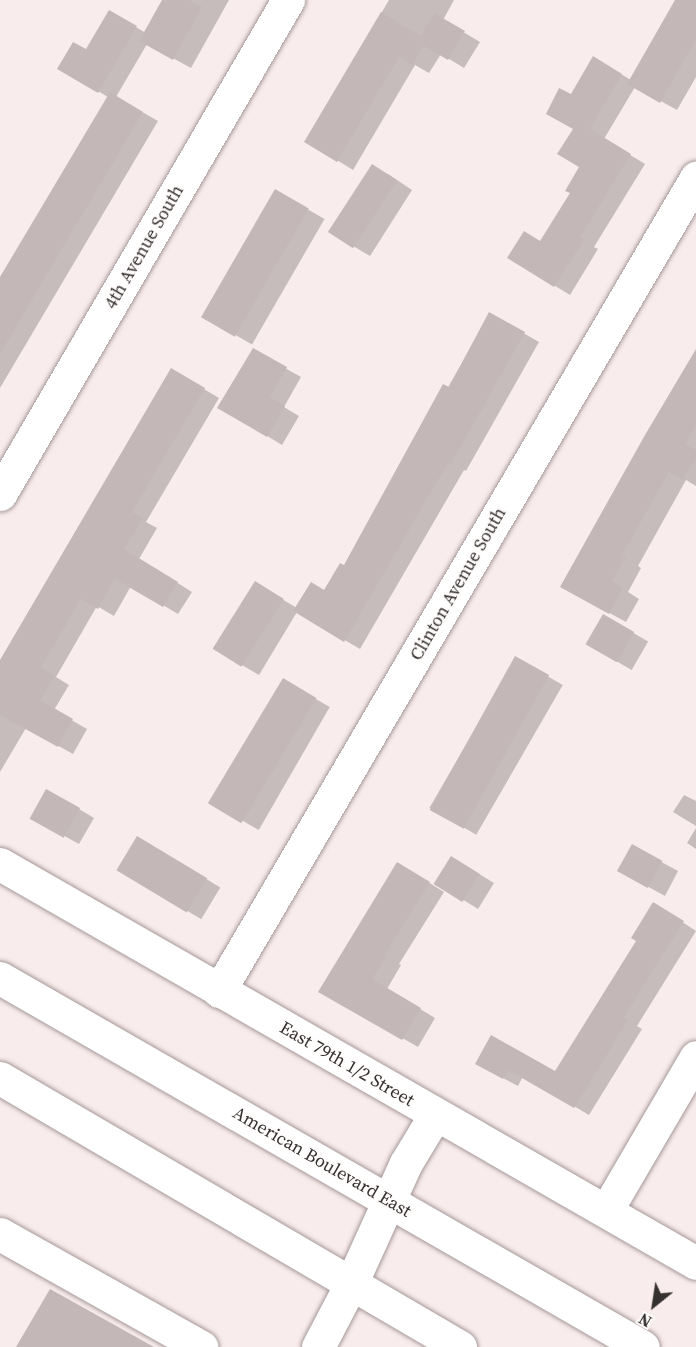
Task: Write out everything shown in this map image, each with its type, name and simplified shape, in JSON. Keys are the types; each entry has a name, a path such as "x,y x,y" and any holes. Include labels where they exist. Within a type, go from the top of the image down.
{"street":[{"name":"4th Avenue South","path":"0,494 288,0"},
{"name":"Clinton Avenue South","path":"219,990 696,177"},
{"name":"East 79th 1/2 Street","path":"0,864 696,1263"},
{"name":"American Boulevard East","path":"0,978 643,1347"},
{"path":"606,1211 696,1057"},
{"path":"0,1078 460,1347"},
{"path":"318,1347 351,1284 388,1200 435,1115"},
{"path":"0,1234 201,1347"}],"building":[{"path":"162,0 189,0 202,7 173,60 139,41"},
{"path":"675,0 696,0 696,39 660,103 627,84"},
{"path":"109,10 137,26 98,93 57,69 73,42 86,49"},
{"path":"381,12 421,36 434,13 465,31 448,60 424,46 412,65 399,57 337,162 304,142"},
{"path":"593,56 622,74 590,129 631,154 580,237 584,240 554,287 507,258 524,231 540,241 570,193 565,191 579,167 557,154 573,129 546,114 559,88 571,94"},
{"path":"110,92 143,112 0,354 0,277"},
{"path":"372,164 397,180 353,248 328,232"},
{"path":"275,189 309,208 235,337 201,317"},
{"path":"489,312 525,332 451,464 448,463 344,642 293,611 311,582 324,590 340,563 344,565 443,384 449,387"},
{"path":"253,348 287,367 270,397 285,406 267,437 217,408"},
{"path":"696,349 696,425 685,444 696,450 696,458 683,480 669,472 622,555 626,557 612,581 623,588 609,614 560,587"},
{"path":"171,368 205,388 132,512 143,518 124,549 178,582 163,607 115,579 98,609 81,599 41,667 55,676 40,700 73,719 58,747 0,715 0,660"},
{"path":"255,581 284,599 241,667 213,649"},
{"path":"603,614 634,632 617,662 586,644"},
{"path":"515,656 549,675 464,829 430,810"},
{"path":"283,678 316,698 241,823 208,803"},
{"path":"46,789 80,808 64,838 30,819"},
{"path":"137,836 207,878 187,913 116,870"},
{"path":"632,844 663,861 648,888 617,871"},
{"path":"451,856 480,874 462,902 434,884"},
{"path":"397,862 430,882 372,979 421,1008 402,1040 318,992"},
{"path":"653,902 684,921 624,1017 628,1020 574,1108 508,1070 503,1079 475,1064 491,1035 555,1071 636,941 631,938"},
{"path":"50,1289 154,1347 16,1347"}]}
